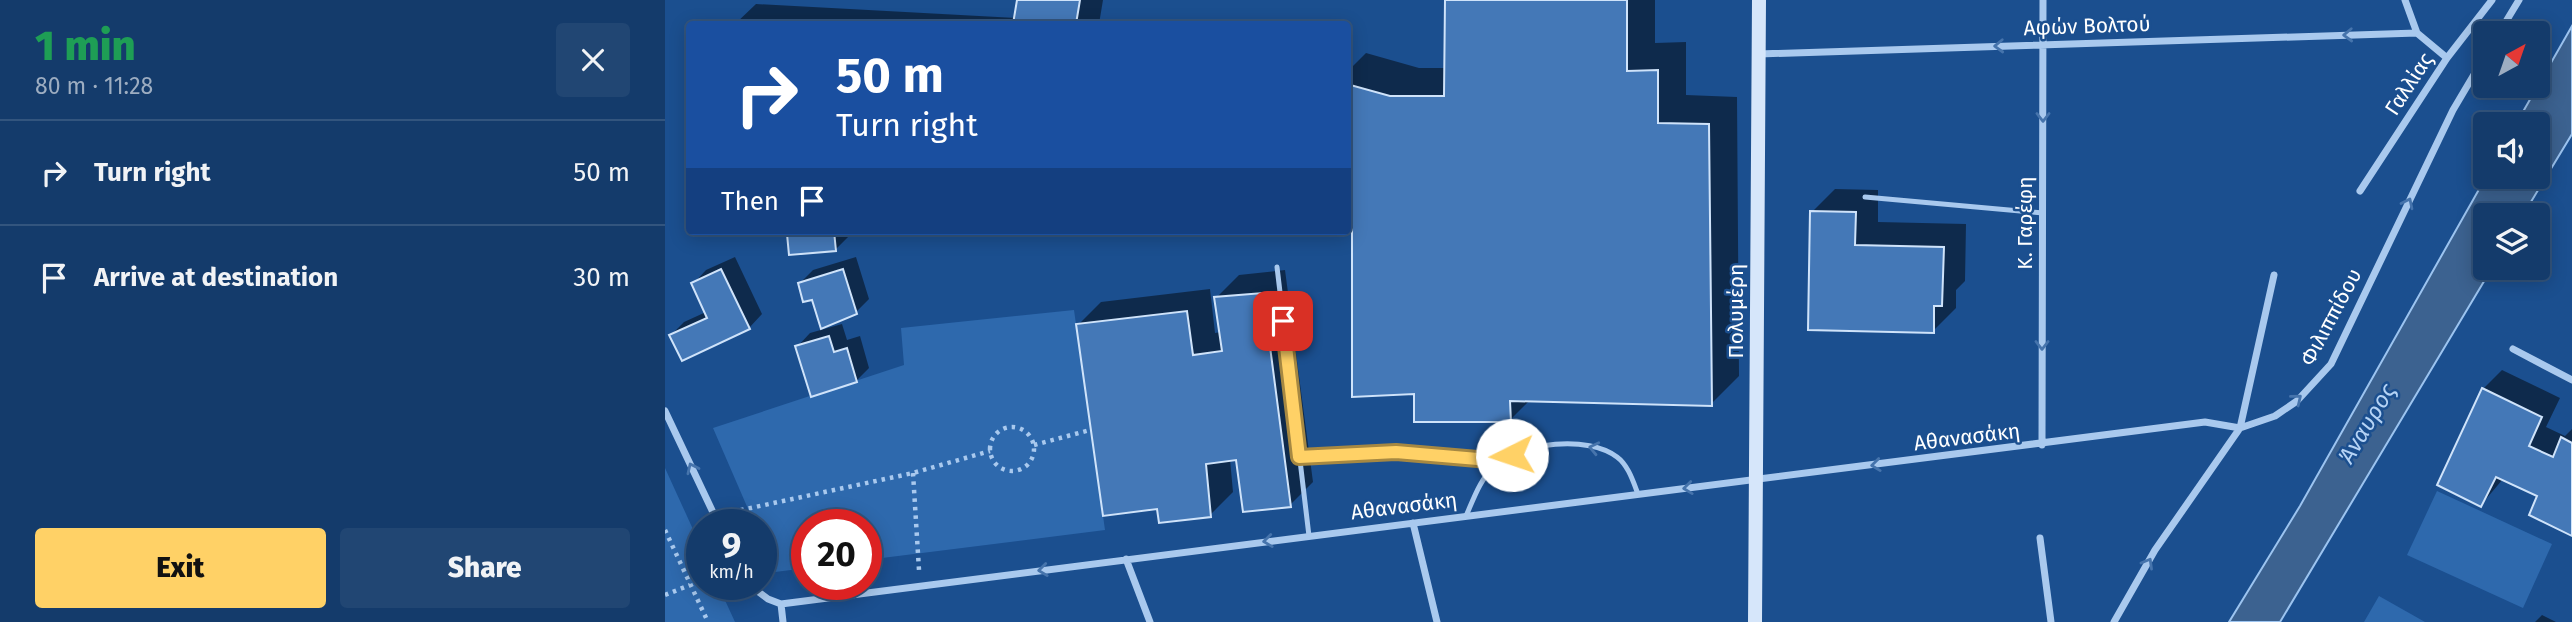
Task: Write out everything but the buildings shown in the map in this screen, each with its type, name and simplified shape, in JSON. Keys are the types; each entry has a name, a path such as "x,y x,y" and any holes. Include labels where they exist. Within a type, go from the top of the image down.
{"main road":[{"name":"Πολυμέρη","path":"1755,622 1759,0"}],"street":[{"name":"Κ. Γαρέφη","path":"2042,445 2043,0"},
{"path":"2405,0 2417,33 2447,58"},
{"name":"Γαλλίας","path":"2360,191 2447,58 2492,0"},
{"path":"2506,21 2519,0"},
{"name":"Αφών Βολτού","path":"1759,54 2417,33"},
{"name":"Φιλιππίδου","path":"2240,428 2274,416 2297,401 2331,364 2452,110 2473,76"},
{"path":"2114,622 2155,550 2240,428 2274,275"},
{"path":"2513,349 2572,380"},
{"path":"665,411 711,509"},
{"name":"Αθανασάκη","path":"781,604 2042,445 2205,422 2240,428"},
{"path":"1413,523 1437,622"},
{"path":"2040,538 2051,622"},
{"path":"1126,559 1150,622"},
{"path":"771,600 781,604 783,622"}],"lane":[{"path":"1865,198 2043,213"},
{"path":"1277,267 1309,536"},
{"path":"1466,516 1481,483 1501,461 1535,447 1595,447 1619,458 1639,494"},
{"path":"1299,457 1396,452 1501,461"}],"path":[{"path":"1011,427 1025,431 1034,445 1029,464 1016,471 1002,469 996,465 990,451 998,432 1011,427"},
{"path":"1034,445 1090,430"},
{"path":"745,509 912,473 990,451"},
{"path":"912,473 920,586"},
{"path":"665,530 686,576"},
{"path":"665,595 686,587"},
{"path":"697,600 708,622"}],"shaded area":[{"path":"1074,310 1105,530 882,558 882,509 791,509 791,570 777,572 777,509 748,509 713,428 904,365 901,328"},
{"path":"665,468 686,514 686,600 725,600 735,622 665,622"},
{"path":"2437,491 2552,544 2523,608 2407,555"},
{"path":"2379,596 2425,622 2364,622"}],"water":[{"path":"2572,26 2572,134 2550,170 2550,112 2523,112 2531,98 2550,98 2550,64"},
{"name":"Άναυρος","path":"2479,189 2539,189 2530,203 2473,203 2473,280 2485,280 2280,622 2229,622 2300,506"}],"route":[{"path":"1283,321 1299,457 1396,452 1473,456 1501,461 1512,455"}]}
